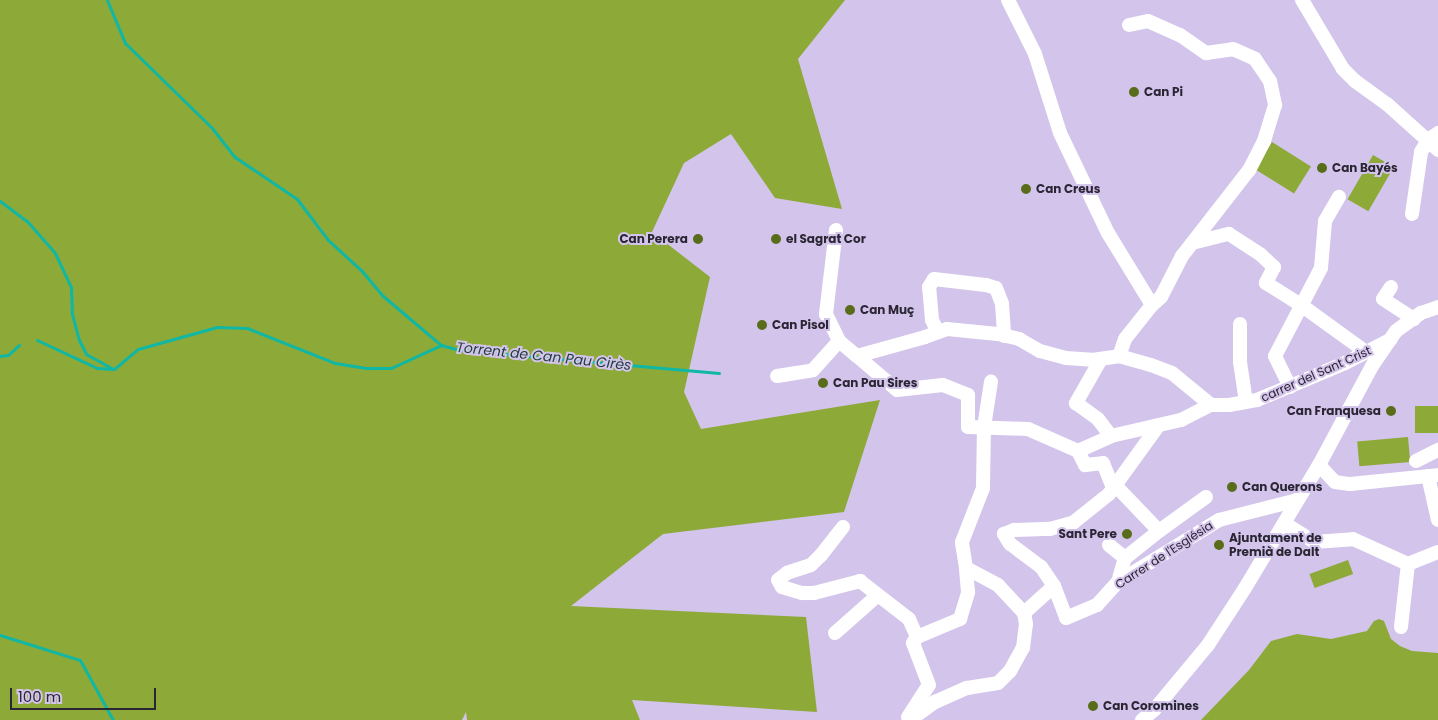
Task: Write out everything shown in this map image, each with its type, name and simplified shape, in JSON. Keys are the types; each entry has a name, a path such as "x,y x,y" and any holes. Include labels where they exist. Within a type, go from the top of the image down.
{"street":[{"path":"1008,0 1035,54 1060,133 1108,234 1152,305"},
{"path":"1304,3 1343,69 1355,81 1387,104 1418,134 1433,136"},
{"path":"1119,356 1125,340 1152,305 1161,297 1182,256 1249,170 1264,141 1275,105 1270,81 1255,59 1232,49 1206,52 1180,35 1148,21 1129,25"},
{"path":"1433,136 1438,150"},
{"path":"1412,214 1418,168 1433,136"},
{"path":"1290,387 1275,356 1321,268 1324,221 1339,197"},
{"path":"836,230 826,314 839,341 897,390 943,385 968,394 968,427 1028,429 1078,451 1085,465 1103,463 1115,487 1159,531"},
{"path":"1192,243 1229,234 1261,255 1274,267 1266,283 1302,305 1366,352"},
{"path":"938,332 932,320 930,287 934,279 986,285 996,288 1002,304 1004,336"},
{"path":"1391,287 1383,298 1414,319"},
{"path":"1142,720 1154,710 1208,645 1246,588 1319,465 1372,366 1396,331 1438,307"},
{"path":"1240,324 1240,362 1246,402"},
{"path":"857,356 947,328 1004,336 1066,358 1119,356 1172,374 1211,405"},
{"name":"carrer del Sant Crist","path":"1078,451 1111,436 1181,420 1211,405 1230,405 1246,402 1290,387 1390,340"},
{"path":"777,376 813,370 839,341"},
{"path":"1101,358 1076,403 1098,419 1111,436"},
{"path":"908,720 930,685 913,642 917,638 960,619 968,592 962,542 983,488 984,427 991,382"},
{"path":"1024,613 1054,586 1041,567 1010,544 1004,534 1014,530 1050,529 1074,522 1115,487 1158,426"},
{"path":"1416,461 1438,450"},
{"path":"1319,465 1335,482 1350,484 1433,475 1438,520"},
{"path":"1118,582 1125,558 1206,497"},
{"name":"Carrer de l'Església","path":"1054,586 1066,618 1097,605 1118,582 1219,520 1298,500"},
{"path":"1284,523 1314,542 1353,538 1408,564 1438,552"},
{"path":"843,527 821,555 810,564 788,573 778,580 782,587 802,594 860,581 909,619 917,638"},
{"path":"1109,545 1125,558"},
{"path":"1401,627 1408,564"},
{"path":"908,720 935,702 967,688 998,683 1010,670 1022,648 1026,624 1024,613 998,585 966,568"},
{"path":"835,633 878,595"}],"green space":[{"path":"0,0 845,0 798,59 842,209 775,198 731,134 684,163 652,232 710,277 684,392 701,429 880,400 844,512 663,534 571,606 806,617 817,712 632,700 640,720 467,720 466,712 462,720 0,720"},
{"path":"1272,142 1311,166 1294,194 1255,169"},
{"path":"1373,155 1394,167 1368,211 1348,199"},
{"path":"1415,406 1438,406 1438,433 1415,433"},
{"path":"1408,437 1410,462 1359,466 1357,441"},
{"path":"1348,560 1353,574 1315,588 1309,574"},
{"path":"1379,619 1384,621 1391,639 1400,646 1412,651 1438,653 1438,720 1201,720 1249,670 1271,641 1297,634 1331,639 1367,631 1374,621"}],"waterway":[{"path":"107,0 125,43 212,128 235,157 297,199 328,240 361,270 383,296 441,345"},
{"path":"0,201 27,221 55,253 71,288 72,314 79,340 86,354 111,368"},
{"name":"Torrent de Can Pau Cirès","path":"37,340 97,368 114,369 138,349 217,327 247,328 335,363 368,368 391,368 441,345 460,350 719,373"},
{"name":"Torrent de Can Pau Cirès","path":"0,356 8,355 19,345"},
{"path":"0,635 80,660 113,720"}],"place":[{"name":"Can Pi","path":"1134,92"},
{"name":"Can Bayés","path":"1322,168"},
{"name":"Can Creus","path":"1026,189"},
{"name":"Can Perera","path":"698,239"},
{"name":"el Sagrat Cor","path":"776,239"},
{"name":"Can Muç","path":"850,310"},
{"name":"Can Pisol","path":"762,325"},
{"name":"Can Pau Sires","path":"823,383"},
{"name":"Can Franquesa","path":"1391,411"},
{"name":"Can Querons","path":"1232,487"},
{"name":"Sant Pere","path":"1127,534"},
{"name":"Ajuntament de Premià de Dalt","path":"1219,545"},
{"name":"Can Coromines","path":"1093,706"}]}
